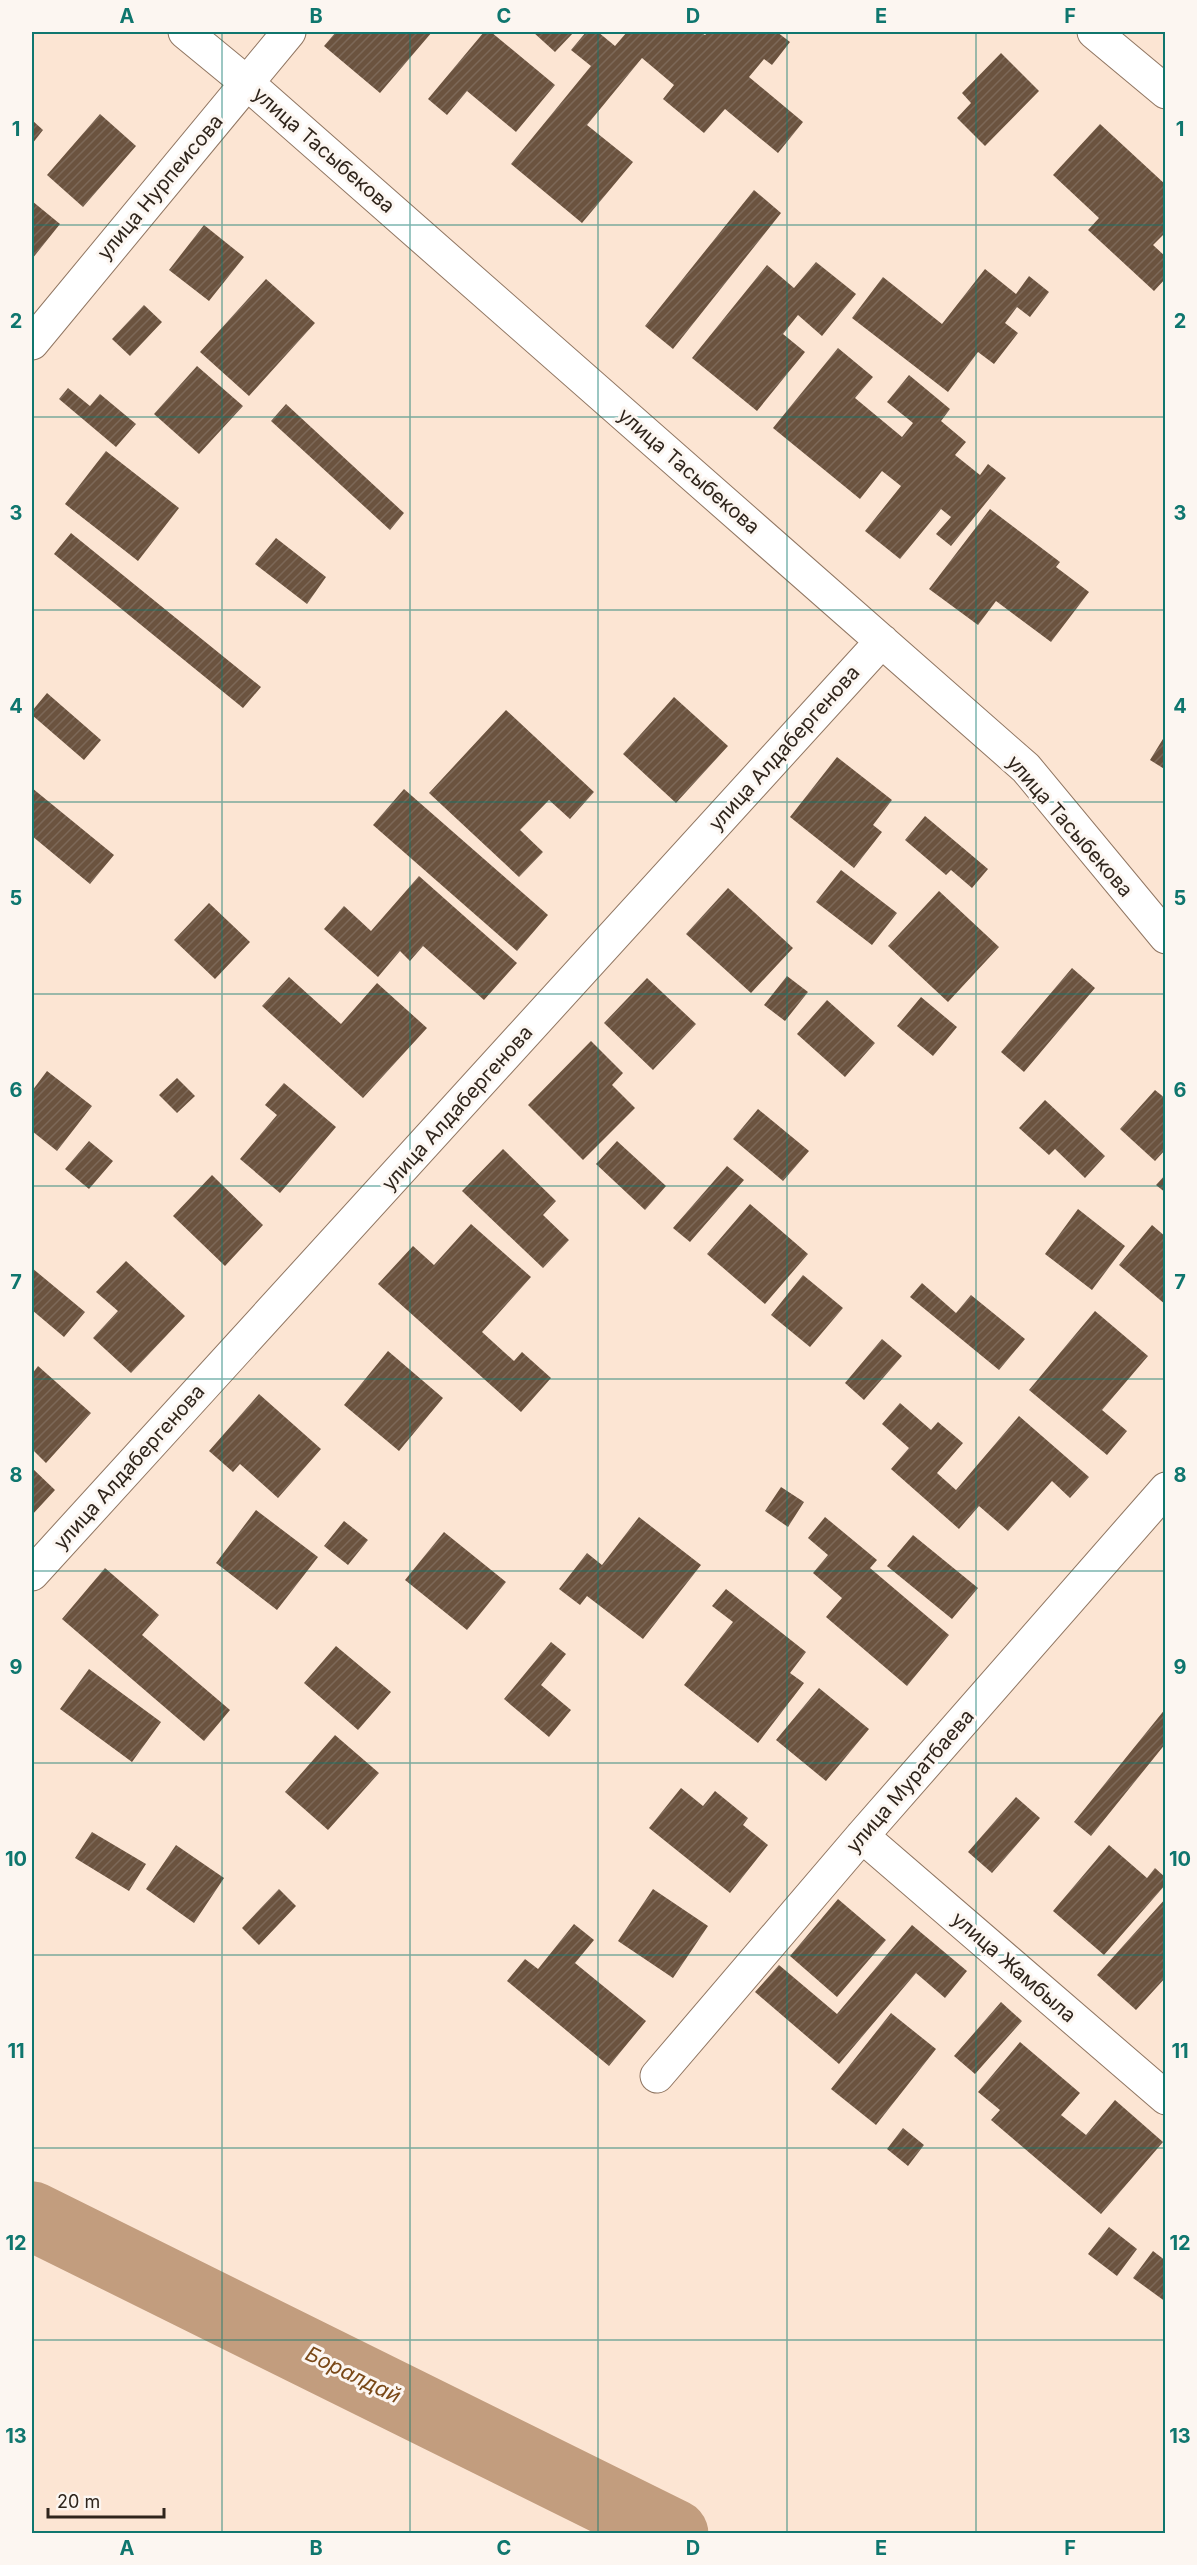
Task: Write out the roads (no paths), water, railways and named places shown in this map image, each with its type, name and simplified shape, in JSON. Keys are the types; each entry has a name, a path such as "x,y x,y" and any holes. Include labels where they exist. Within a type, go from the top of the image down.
{"street":[{"name":"улица Тасыбекова","path":"185,32 247,83 1026,768 1166,937"},
{"name":"улица Нурпеисова","path":"32,343 289,32"},
{"path":"1094,32 1166,92"},
{"name":"улица Алдабергенова","path":"32,1574 882,641"},
{"name":"улица Муратбаева","path":"657,2076 862,1836 1166,1489"},
{"name":"улица Жамбыла","path":"862,1836 1166,2098"}],"waterway":[{"name":"Боралдай","path":"32,2216 674,2534"}]}
